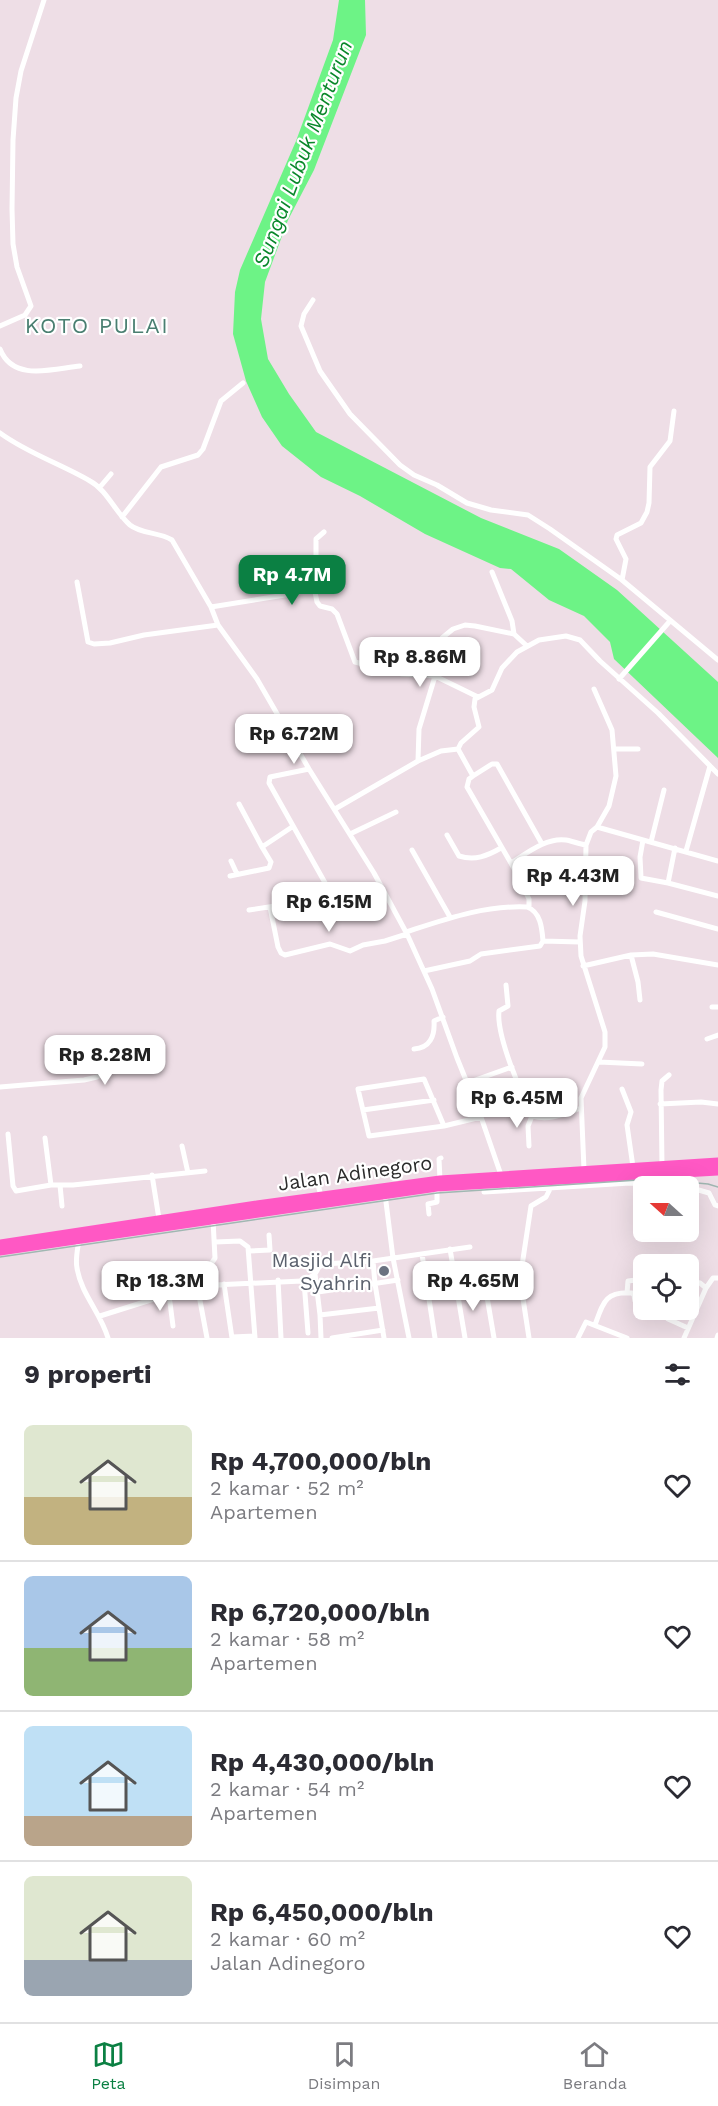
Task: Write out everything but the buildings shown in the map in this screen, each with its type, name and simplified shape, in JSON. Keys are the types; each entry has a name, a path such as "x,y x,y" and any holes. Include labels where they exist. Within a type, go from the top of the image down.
{"highway":[{"name":"Jalan Adinegoro","path":"0,1244 159,1219 385,1194 501,1175 718,1162"},
{"name":"Jalan Adinegoro","path":"257,1209 321,1196 439,1184 565,1183 718,1171"},
{"name":"Jalan Adinegoro","path":"0,1251 213,1220 244,1211"}],"street":[{"path":"0,326 25,315 31,306 17,267 14,244 13,140 16,98 21,71 44,0"},
{"path":"313,300 307,307 301,326 320,370 350,414 400,465 467,503 491,510 528,516 571,542 622,580 669,623 718,660"},
{"path":"0,349 3,358 18,370 80,366"},
{"path":"122,517 161,467 198,455 204,449 221,401 243,383"},
{"path":"622,580 626,559 616,538 617,535 641,523 647,512 650,504 650,467 670,441 674,411"},
{"path":"0,433 20,446 100,487 112,506 133,527 149,533 162,534 172,540 211,607 218,625 257,679 407,933 481,1117 501,1175"},
{"path":"100,487 111,474"},
{"path":"211,607 289,594 296,580 305,575 316,555 316,539 324,532"},
{"path":"306,570 314,587 317,602 320,606 332,609 337,614 355,662 402,674 435,676 478,697"},
{"path":"492,572 512,621 514,634"},
{"path":"77,582 88,642 91,644 110,643 144,635 218,625"},
{"path":"621,677 669,623"},
{"path":"418,761 419,729 435,676 440,643 446,634 465,625 475,626 514,634 527,646"},
{"path":"458,749 461,743 479,728 474,702 478,697 492,690 507,661 527,646 555,636 566,636 580,640 621,677 718,774"},
{"path":"584,1170 581,1098 605,1047 605,1032 583,966 580,942 585,901 585,845 609,806 616,776 612,730 594,689"},
{"path":"335,809 418,761 441,751 458,749"},
{"path":"458,749 473,776"},
{"path":"614,749 639,750"},
{"path":"543,844 497,764 492,764 469,779 467,787 511,862 529,899 530,907 537,914 543,941"},
{"path":"686,851 710,766"},
{"path":"309,770 270,777 269,780 292,826 333,897"},
{"path":"651,842 664,790"},
{"path":"230,876 271,867 271,862 239,804"},
{"path":"350,834 396,812"},
{"path":"262,847 292,826"},
{"path":"597,826 718,861"},
{"path":"447,835 459,856 462,857 482,858 501,848"},
{"path":"511,862 543,844 559,840 585,845"},
{"path":"643,840 640,857 641,878 718,896"},
{"path":"668,883 675,849"},
{"path":"412,850 450,918"},
{"path":"231,861 237,874"},
{"path":"249,910 384,892"},
{"path":"270,907 278,947 285,955 330,944 350,951 363,945 385,942 450,918 498,908 530,907"},
{"path":"656,912 718,929"},
{"path":"424,971 465,962 481,954 538,946 543,941 580,942"},
{"path":"583,966 632,955 653,954 718,965"},
{"path":"632,955 640,1000"},
{"path":"506,985 508,1006 499,1011 498,1017 512,1067 532,1116 528,1126 529,1146"},
{"path":"414,1049 427,1046 431,1040 434,1021 442,1017"},
{"path":"707,1039 718,1035"},
{"path":"598,1062 642,1064"},
{"path":"467,1083 512,1067"},
{"path":"0,1087 84,1080 97,1077 106,1070 123,1069"},
{"path":"662,1166 660,1104 662,1081 669,1075"},
{"path":"444,1126 424,1079 358,1088 369,1136 444,1126 481,1117"},
{"path":"622,1089 631,1112 627,1125 633,1167"},
{"path":"363,1110 434,1100"},
{"path":"660,1104 704,1102 718,1104"},
{"path":"532,1116 557,1117 581,1107"},
{"path":"8,1134 14,1190 205,1171"},
{"path":"45,1138 51,1185"},
{"path":"182,1146 188,1173"},
{"path":"429,1214 428,1204 438,1201 441,1158"},
{"path":"152,1175 159,1219"},
{"path":"316,1177 321,1196"},
{"path":"484,1192 550,1189 565,1183 633,1183"},
{"path":"60,1185 62,1206"},
{"path":"529,1338 520,1279 531,1206 546,1197 550,1189"},
{"path":"699,1190 709,1192 715,1205 718,1206"},
{"path":"385,1194 393,1258 409,1338"},
{"path":"213,1220 215,1242 215,1258 211,1264 213,1276"},
{"path":"249,1251 270,1251 269,1235"},
{"path":"79,1239 76,1267 86,1296 100,1316 108,1338"},
{"path":"215,1242 240,1241 248,1247 255,1337 232,1338 224,1284"},
{"path":"100,1316 179,1291 198,1290 224,1284 278,1280 304,1281 324,1264 373,1261 470,1247"},
{"path":"450,1249 465,1338"},
{"path":"422,1254 435,1338"},
{"path":"373,1261 384,1338"},
{"path":"315,1274 321,1338"},
{"path":"684,1338 706,1288 713,1278 718,1278"},
{"path":"457,1289 520,1279"},
{"path":"278,1280 281,1338"},
{"path":"318,1292 398,1280"},
{"path":"627,1293 628,1281 633,1280"},
{"path":"304,1281 308,1333"},
{"path":"699,1283 706,1288"},
{"path":"485,1285 494,1338"},
{"path":"198,1290 207,1338"},
{"path":"595,1325 604,1301 613,1295 633,1294"},
{"path":"169,1295 173,1326"},
{"path":"320,1315 379,1308"},
{"path":"672,1320 688,1328"},
{"path":"578,1338 584,1323 627,1338"},
{"path":"332,1338 383,1330"}],"water":[{"name":"Sungai Lubuk Menturun","path":"339,0 365,0 366,35 314,170 288,220 265,282 261,319 268,359 316,432 481,518 559,549 617,590 718,682 718,758 614,659 610,642 584,616 549,600 511,569 500,568 425,534 360,496 321,477 282,446 262,417 246,381 233,334 235,292 240,270 296,141 333,40"}],"railway":[{"path":"0,1257 437,1193 654,1179 718,1187"}],"place":[{"name":"Masjid Alfi Syahrin","path":"384,1271"}],"district":[{"name":"KOTO PULAI","path":"97,325"}]}
